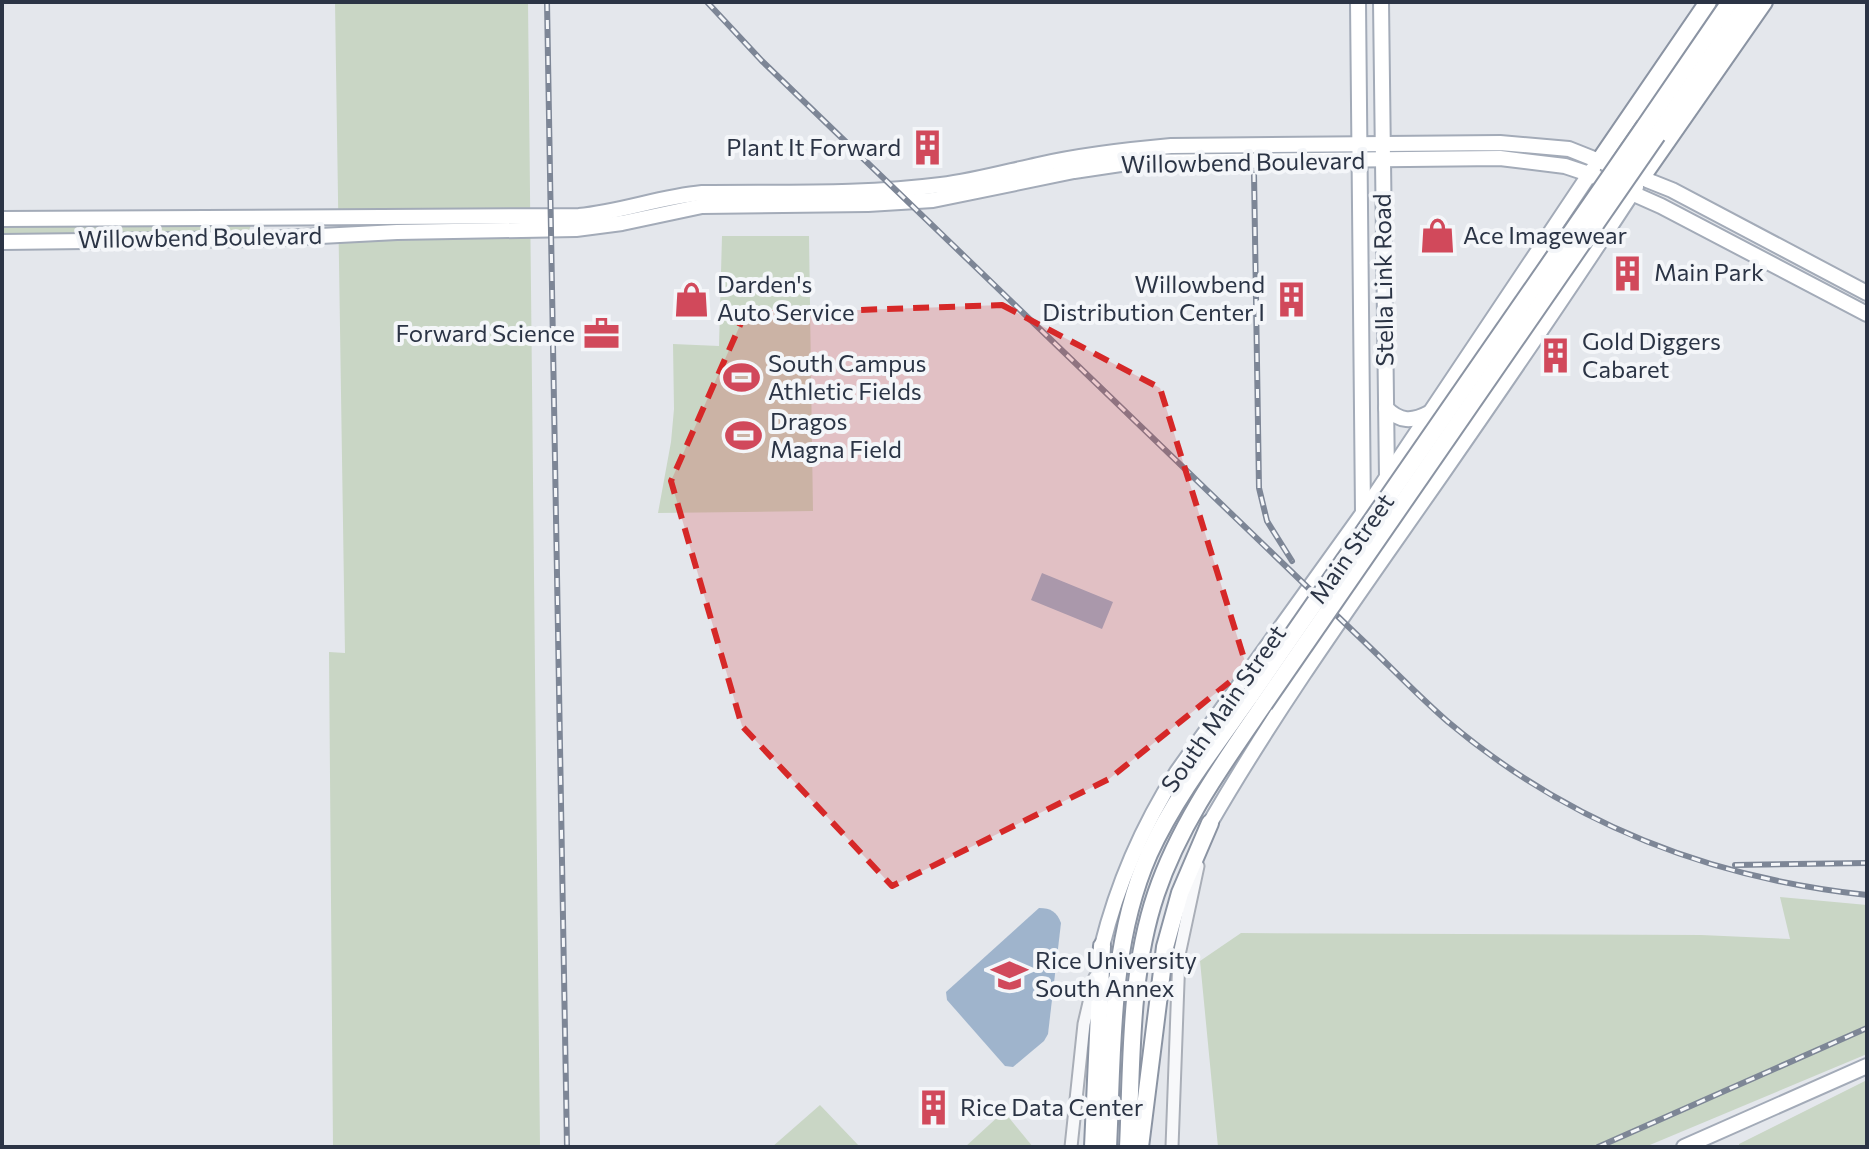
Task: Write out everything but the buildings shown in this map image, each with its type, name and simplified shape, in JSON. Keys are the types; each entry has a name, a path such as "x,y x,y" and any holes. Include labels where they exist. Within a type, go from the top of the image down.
{"highway":[{"path":"1600,160 1708,2"},
{"name":"Main Street","path":"1655,136 1730,2"},
{"name":"Main Street","path":"1108,1147 1116,990 1125,931 1136,891 1164,824 1258,700 1748,2"},
{"path":"1622,125 1627,142 1650,150 1655,136 1764,2"},
{"path":"1642,177 1655,136"},
{"name":"Main Street","path":"1128,1147 1136,994 1146,930 1156,894 1184,828 1258,700"},
{"path":"1140,1147 1165,947 1180,893 1210,823"},
{"path":"1093,1147 1102,946"}],"main road":[{"name":"Stella Link Road","path":"1358,2 1363,513"},
{"name":"Stella Link Road","path":"1381,2 1387,477 1383,559"},
{"name":"Willowbend Boulevard","path":"1171,153 1360,144 1500,150 1565,166 1632,193 1867,314"},
{"name":"Willowbend Boulevard","path":"2,242 263,239 397,225 579,216 630,209 679,195 719,200 928,193 965,182 1102,153 1382,160 1559,147 1642,177 1867,293"},
{"name":"South Main Street","path":"1102,946 1127,864 1148,817 1363,513 1600,160"},
{"name":"South Main Street","path":"1210,823 1309,665 1642,177"},
{"path":"1568,206 1586,199 1605,208 1609,216 1608,228"},
{"path":"109,217 110,240"},
{"name":"Willowbend Boulevard","path":"2,219 325,217 397,225"},
{"path":"263,239 271,226 325,217"},
{"path":"1840,300 1848,284"},
{"path":"1362,344 1385,344"},
{"path":"1386,408 1407,421 1430,412"},
{"path":"1333,556 1369,578"},
{"path":"1684,1147 1867,1066"}],"street":[{"name":"South Main Street","path":"1172,1147 1179,955 1210,823"},
{"name":"South Main Street","path":"1071,1147 1084,1024 1102,946"}],"highlighted area":[{"path":"1002,305 1160,388 1247,668 1109,779 892,886 742,726 671,481 745,314"}],"green space":[{"path":"335,2 528,2 540,1147 333,1147 329,652 345,653"},
{"path":"88,221 99,226 100,230 86,236 2,236 2,223"},
{"path":"129,221 244,221 251,226 248,232 234,235 131,236 119,230 119,226"},
{"name":"South Campus Athletic Fields","path":"722,236 809,236 813,511 658,513 674,409 673,344 719,346"},
{"path":"1780,897 1867,905 1867,1054 1645,1147 1218,1147 1200,961 1241,933 1701,935 1790,939"},
{"path":"1867,1080 1867,1147 1739,1147 1739,1144"},
{"path":"820,1105 860,1147 772,1147"},
{"path":"1001,1114 1006,1114 1033,1147 965,1147"}],"water":[{"path":"1042,573 1113,602 1102,629 1031,600"},
{"path":"1039,908 1053,911 1061,923 1048,1034 1013,1067 1005,1066 947,1000 946,992"}],"railway":[{"path":"547,2 567,1147"},
{"path":"707,2 762,61 1447,721 1542,789 1592,817 1644,840 1697,860 1752,875 1867,895"},
{"path":"1254,173 1259,488 1267,521 1292,561"},
{"path":"1735,865 1867,863"},
{"path":"1598,1147 1867,1028"}],"place":[{"name":"Plant It Forward","path":"927,148"},
{"name":"Ace Imagewear","path":"1437,236"},
{"name":"Main Park","path":"1628,273"},
{"name":"Darden's Auto Service","path":"691,299"},
{"name":"Willowbend Distribution Center I","path":"1291,299"},
{"name":"Forward Science","path":"601,334"},
{"name":"Gold Diggers Cabaret","path":"1556,356"},
{"name":"South Campus Athletic Fields","path":"742,378"},
{"name":"Dragos Magna Field","path":"744,436"},
{"name":"Rice University South Annex","path":"1009,975"},
{"name":"Rice Data Center","path":"934,1108"}]}
